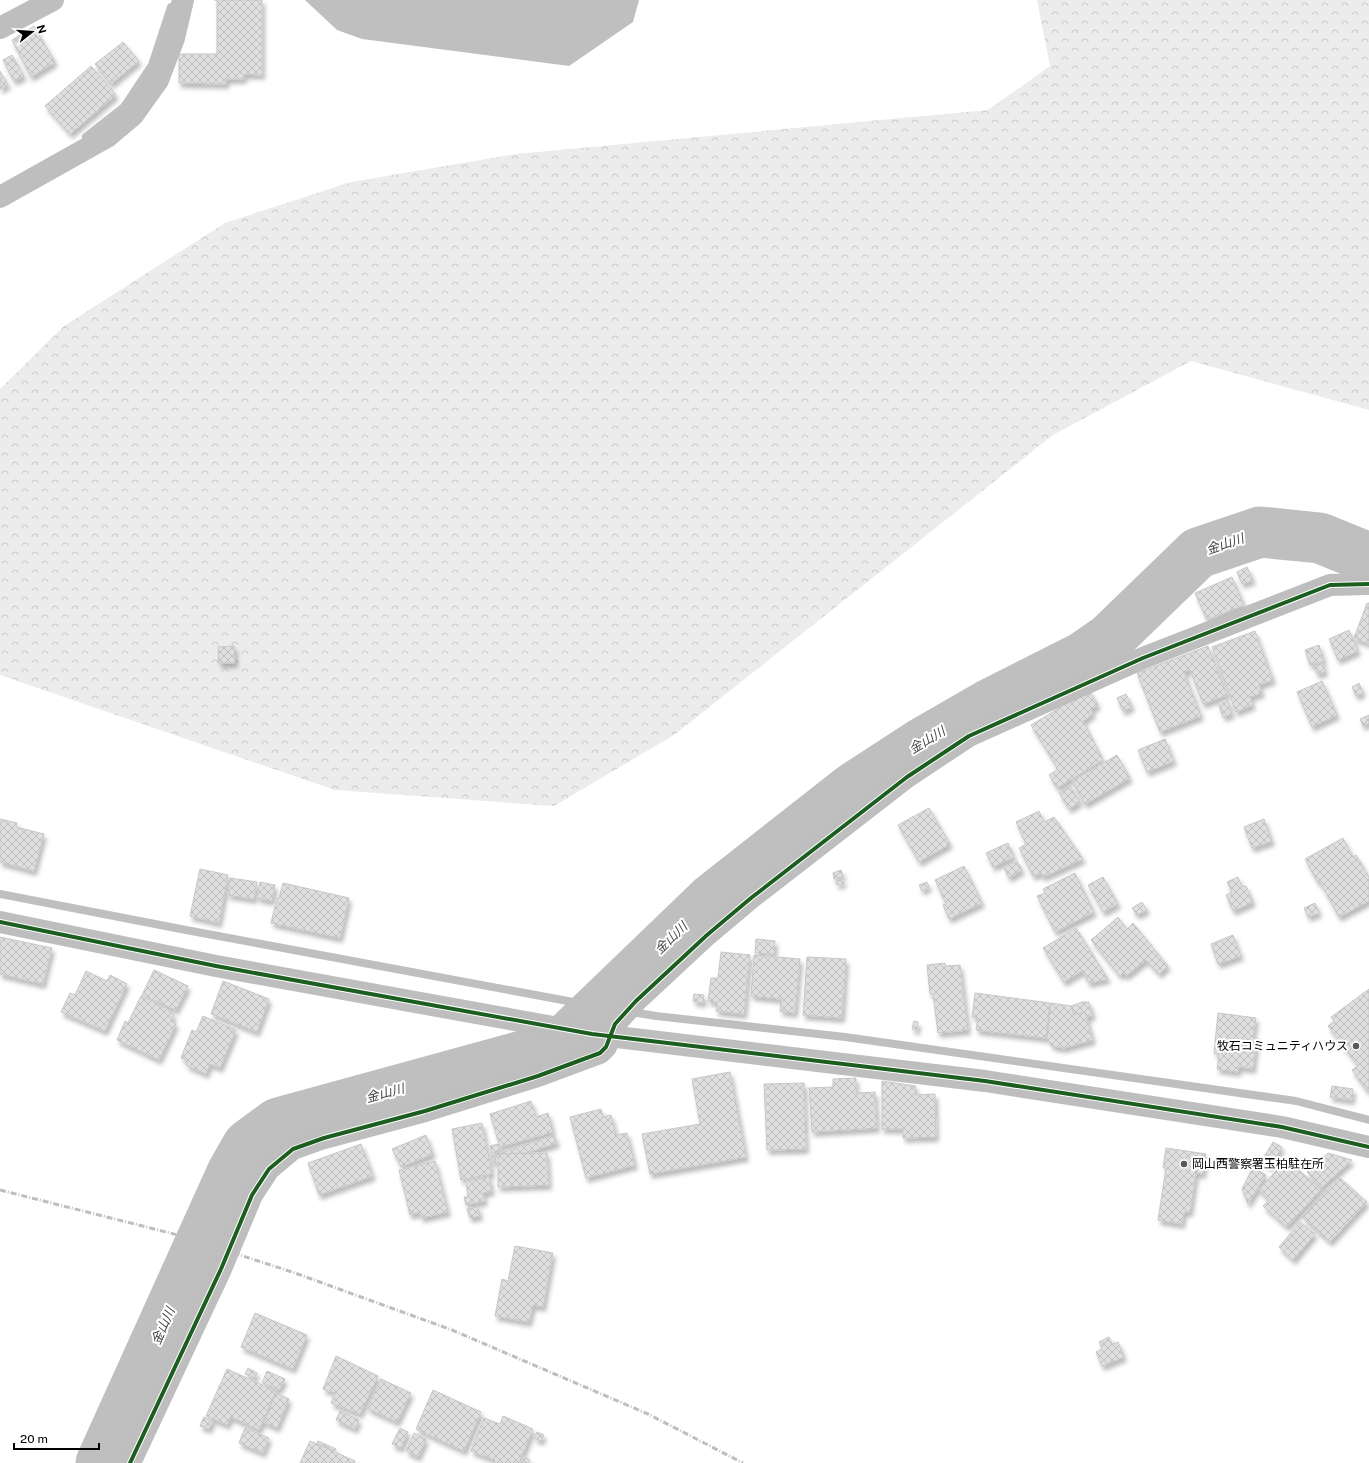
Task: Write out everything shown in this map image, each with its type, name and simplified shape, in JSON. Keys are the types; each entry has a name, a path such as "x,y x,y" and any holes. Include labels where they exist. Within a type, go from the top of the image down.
{"street":[{"path":"0,28 53,0"},
{"path":"0,197 107,138 133,115 158,80 174,38 183,0"},
{"path":"130,1463 221,1269 252,1195 269,1170 293,1149 324,1138 426,1111 515,1083 600,1053 606,1047 607,1030 636,1000 707,935 751,898 907,777 969,736 1143,658 1330,585 1369,584"},
{"path":"0,922 216,966 556,1028 607,1030 985,1081 1282,1126 1369,1147"}],"green space":[{"path":"1037,0 1369,0 1369,410 1191,361 1053,435 674,735 554,806 335,790 0,675 0,389 64,326 225,223 351,182 516,154 988,110 1050,66"}],"shaded area":[{"path":"305,0 639,0 633,22 569,66 362,39 337,30"}],"building":[{"path":"217,0 262,0 262,75 244,74 244,79 227,79 226,84 179,83 179,54 217,54"},
{"path":"34,26 55,62 31,77 12,40"},
{"path":"123,42 139,61 111,84 95,64"},
{"path":"12,55 24,76 14,81 3,60"},
{"path":"91,66 116,95 70,134 45,106"},
{"path":"0,71 8,85 0,89"},
{"path":"1247,567 1253,580 1242,584 1237,572"},
{"path":"1232,577 1244,605 1207,620 1195,593"},
{"path":"1367,603 1369,603 1369,644 1354,638"},
{"path":"1349,630 1358,651 1338,660 1329,639"},
{"path":"1255,631 1273,680 1259,685 1262,693 1250,697 1253,705 1236,712 1212,647"},
{"path":"1319,645 1324,661 1310,665 1305,650"},
{"path":"234,646 235,663 219,663 218,647"},
{"path":"1208,646 1227,695 1203,704 1190,670 1184,672 1201,716 1160,732 1137,673"},
{"path":"1323,663 1325,672 1317,674 1314,666"},
{"path":"1322,681 1337,715 1312,727 1297,692"},
{"path":"1359,683 1363,693 1356,696 1352,687"},
{"path":"1089,690 1098,705 1091,710 1093,714 1083,721 1103,760 1057,788 1049,775 1058,769 1031,725"},
{"path":"1126,694 1132,707 1123,711 1117,698"},
{"path":"1227,699 1232,714 1223,717 1218,702"},
{"path":"1369,715 1369,723 1363,726 1360,719"},
{"path":"1165,739 1174,761 1147,772 1138,750"},
{"path":"1117,755 1130,778 1085,804 1072,781"},
{"path":"1070,786 1080,802 1069,809 1059,793"},
{"path":"929,808 950,844 919,862 898,825"},
{"path":"1039,811 1044,822 1054,817 1083,859 1043,877 1041,873 1033,876 1019,848 1026,844 1016,822"},
{"path":"0,819 17,823 16,827 44,834 34,871 0,862"},
{"path":"1264,819 1272,841 1252,848 1244,827"},
{"path":"1343,838 1353,857 1356,855 1369,877 1369,901 1339,917 1320,882 1318,883 1305,859"},
{"path":"1008,843 1014,857 993,867 986,853"},
{"path":"1017,861 1022,870 1009,878 1004,868"},
{"path":"964,866 982,903 949,919 943,905 946,904 935,880"},
{"path":"200,869 228,875 219,923 190,916"},
{"path":"841,870 843,876 834,879 833,873"},
{"path":"1075,873 1094,912 1055,932 1037,896 1045,893 1043,889"},
{"path":"1103,877 1118,904 1103,912 1088,885"},
{"path":"1238,877 1242,887 1246,886 1253,902 1233,911 1226,895 1232,892 1227,882"},
{"path":"230,878 257,882 254,899 228,895"},
{"path":"842,879 844,883 837,885 836,881"},
{"path":"260,882 275,885 272,901 257,898"},
{"path":"927,882 929,887 922,891 919,885"},
{"path":"283,883 349,898 340,938 271,923 277,898 279,898"},
{"path":"1142,902 1147,910 1137,915 1132,908"},
{"path":"1315,903 1319,913 1308,917 1304,908"},
{"path":"1118,917 1127,929 1133,923 1168,966 1159,974 1146,960 1126,976 1123,973 1120,976 1091,940"},
{"path":"1076,928 1108,979 1089,983 1082,971 1064,982 1043,948"},
{"path":"1233,935 1241,956 1218,964 1211,944"},
{"path":"0,937 52,948 43,984 0,974"},
{"path":"756,939 775,941 774,954 755,953"},
{"path":"721,952 750,955 744,1014 716,1011 717,1002 708,1001 711,978 718,978"},
{"path":"754,955 800,959 795,1013 780,1011 781,999 751,996"},
{"path":"807,957 846,959 842,1018 803,1015"},
{"path":"945,963 946,966 960,965 968,1030 938,1033 933,994 930,994 927,965"},
{"path":"154,970 188,986 176,1010 142,995"},
{"path":"86,971 107,981 110,975 127,984 105,1031 61,1012 70,993 75,995"},
{"path":"223,981 269,999 257,1032 211,1014"},
{"name":"牧石コミュニティハウス","path":"1369,989 1369,1090 1367,1091 1352,1070 1358,1066 1328,1026 1334,1021 1331,1017"},
{"path":"975,993 1050,1003 1046,1038 976,1030 978,1018 972,1017"},
{"path":"694,994 704,995 703,1003 693,1001"},
{"path":"141,996 169,1010 169,1012 174,1015 171,1021 176,1024 159,1060 117,1040 125,1021 128,1023"},
{"path":"1082,1002 1089,1002 1093,1016 1086,1017 1085,1012 1074,1015 1071,1006"},
{"path":"1051,1003 1071,1006 1074,1015 1085,1012 1093,1040 1064,1048 1052,1046 1047,1038"},
{"path":"1218,1013 1256,1018 1253,1037 1257,1038 1253,1069 1239,1067 1238,1072 1217,1069 1219,1054 1214,1053"},
{"path":"203,1016 236,1030 220,1068 210,1064 206,1074 186,1065 188,1061 181,1058 192,1030 196,1032"},
{"path":"914,1021 918,1022 917,1030 912,1029"},
{"path":"730,1072 746,1157 650,1174 642,1134 700,1124 692,1079"},
{"path":"856,1078 856,1093 875,1092 877,1128 812,1132 809,1088 833,1087 833,1079"},
{"path":"882,1081 916,1086 915,1095 935,1094 936,1137 903,1138 903,1129 882,1129"},
{"path":"804,1083 806,1149 767,1150 764,1084"},
{"path":"1332,1086 1353,1089 1352,1100 1330,1097"},
{"path":"531,1101 536,1117 548,1113 553,1132 500,1147 490,1114"},
{"path":"601,1109 603,1117 611,1115 616,1135 627,1133 635,1165 586,1178 570,1117"},
{"path":"482,1123 492,1174 461,1180 452,1129"},
{"path":"426,1135 433,1154 401,1167 392,1149"},
{"path":"554,1135 557,1143 527,1153 498,1154"},
{"path":"1273,1142 1282,1147 1270,1167 1261,1162"},
{"path":"361,1144 373,1176 319,1195 308,1163"},
{"path":"498,1144 500,1151 492,1153 490,1146"},
{"path":"1166,1148 1206,1154 1203,1174 1196,1173 1190,1212 1184,1212 1182,1224 1158,1220 1166,1168 1163,1168"},
{"path":"547,1153 549,1185 498,1187 498,1154"},
{"path":"1328,1153 1352,1160 1321,1188 1307,1172"},
{"path":"495,1155 496,1162 493,1163 491,1156"},
{"path":"435,1161 448,1212 421,1218 420,1212 410,1215 399,1170"},
{"path":"1283,1163 1291,1170 1295,1167 1321,1189 1287,1227 1263,1206 1269,1200 1259,1190"},
{"path":"1253,1167 1266,1175 1248,1204 1242,1189"},
{"path":"489,1177 492,1191 483,1193 485,1201 466,1205 464,1197 468,1197 466,1181"},
{"path":"1339,1177 1367,1202 1330,1242 1302,1217"},
{"path":"478,1207 480,1216 470,1218 467,1209"},
{"path":"1300,1222 1315,1234 1293,1260 1279,1247"},
{"path":"515,1246 553,1253 543,1307 533,1305 529,1322 495,1316 502,1279 508,1281"},
{"path":"255,1313 307,1335 293,1369 241,1347"},
{"path":"1109,1337 1112,1344 1118,1342 1124,1357 1102,1366 1096,1352 1102,1349 1099,1342"},
{"path":"336,1356 378,1376 360,1414 331,1403 335,1393 323,1389"},
{"path":"248,1368 257,1373 255,1378 245,1374"},
{"path":"227,1369 276,1391 259,1430 231,1417 227,1425 206,1416"},
{"path":"267,1371 285,1379 279,1390 262,1383"},
{"path":"381,1379 411,1393 397,1422 367,1408"},
{"path":"433,1390 481,1412 464,1451 416,1429"},
{"path":"276,1393 289,1399 277,1428 264,1422"},
{"path":"340,1411 359,1420 355,1429 336,1420"},
{"path":"503,1416 533,1429 519,1463 494,1463 495,1460 471,1451 484,1418 500,1424"},
{"path":"204,1417 213,1421 209,1429 200,1426"},
{"path":"245,1428 269,1438 263,1453 239,1443"},
{"path":"400,1428 408,1432 401,1448 392,1444"},
{"path":"537,1432 544,1435 541,1441 534,1438"},
{"path":"414,1433 426,1439 418,1457 406,1451"},
{"path":"310,1441 355,1461 354,1463 300,1463"},
{"path":"318,1441 336,1449 334,1451 317,1443"},
{"path":"523,1456 530,1460 528,1463 520,1463"}],"waterway":[{"path":"86,137 124,107 152,65 171,7"},
{"name":"金山川","path":"101,1463 232,1173 248,1145 278,1123 559,1046 713,898 853,788 922,743 988,705 1083,657 1109,639 1198,553 1260,532 1320,538 1369,558"},
{"path":"0,894 600,1007 656,1016 845,1037 1296,1101 1369,1120"}],"railway":[{"path":"0,1190 182,1236 295,1273 452,1330 648,1414 743,1463"}],"cycle path":[{"path":"130,1463 221,1269 252,1195 269,1169 293,1149 324,1138 425,1111 538,1076 600,1053 606,1047 615,1024 636,1001 707,935 751,898 907,777 969,736 1143,658 1330,585 1369,584"},
{"path":"0,922 216,966 592,1034 985,1081 1282,1127 1369,1147"}],"place":[{"name":"牧石コミュニティハウス","path":"1356,1046"},
{"name":"岡山西警察署玉柏駐在所","path":"1184,1164"}]}
